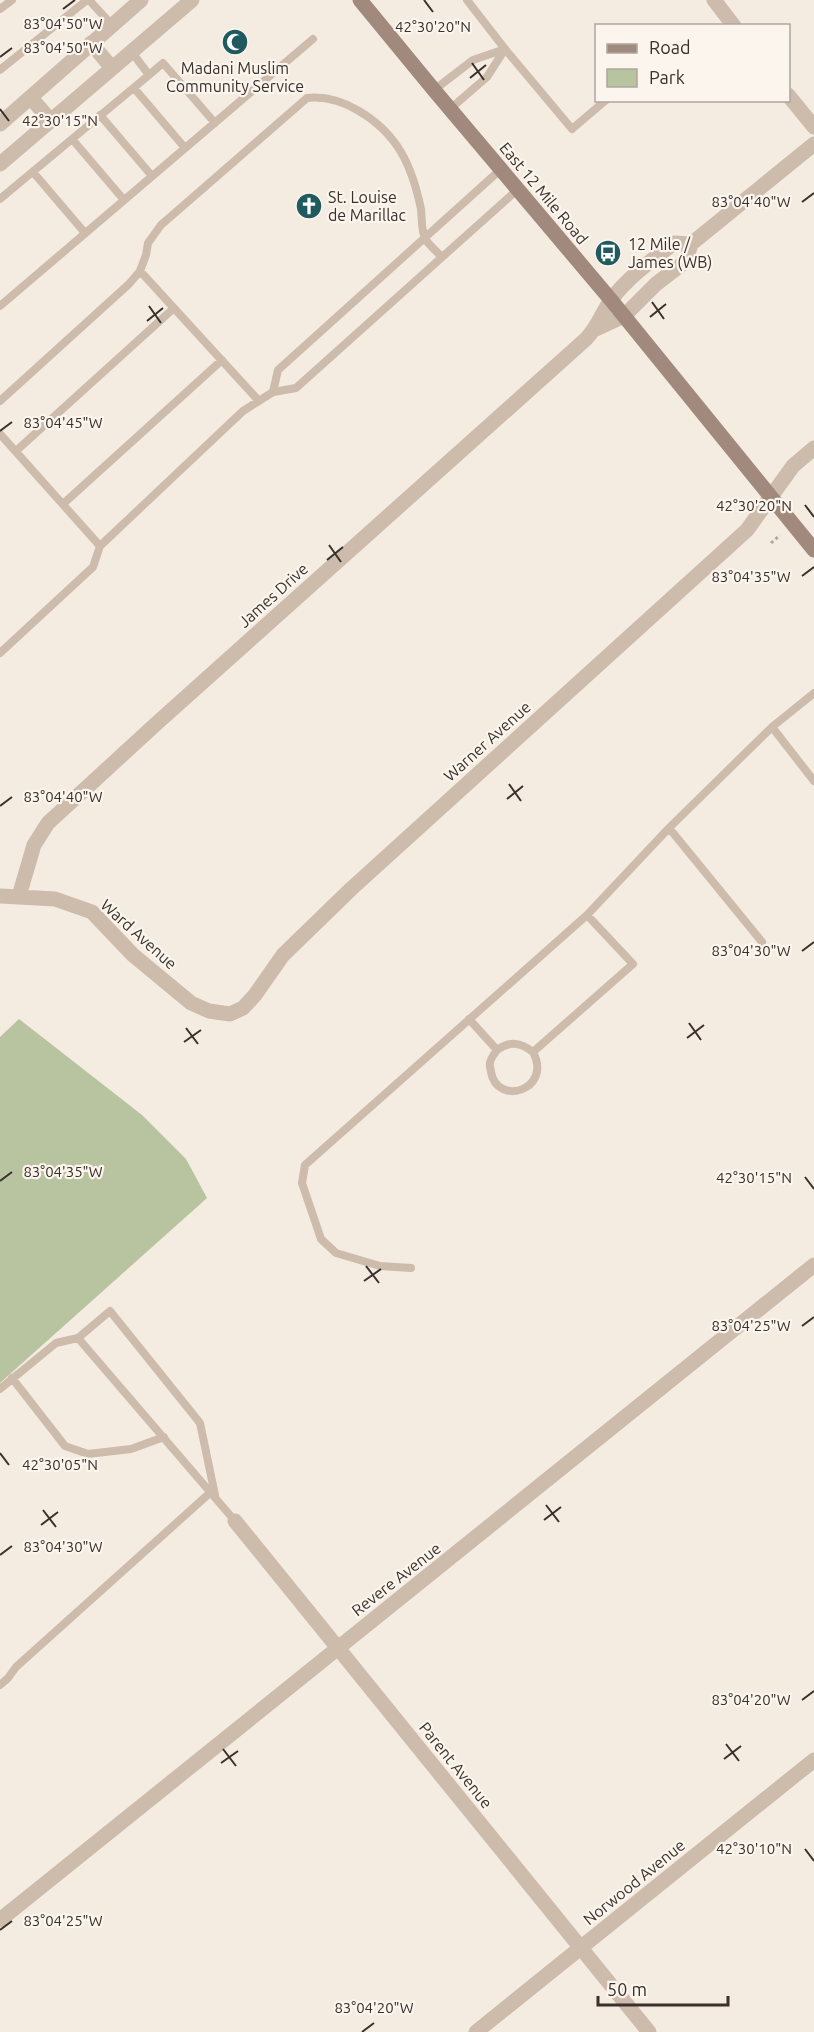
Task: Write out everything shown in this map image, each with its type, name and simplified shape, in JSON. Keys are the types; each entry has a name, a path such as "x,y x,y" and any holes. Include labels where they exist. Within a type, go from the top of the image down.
{"main road":[{"name":"East 12 Mile Road","path":"360,0 611,300 814,550"}],"street":[{"path":"0,123 141,0"},
{"path":"0,164 192,0"},
{"path":"714,0 732,24"},
{"path":"91,43 112,68"},
{"path":"790,96 814,127"},
{"path":"31,98 51,121"},
{"name":"James Drive","path":"19,896 34,845 48,823 596,328 624,316 656,284 686,261 691,244 814,144"},
{"name":"James Drive","path":"596,328 611,300 643,267 674,243 691,244"},
{"name":"Warner Avenue","path":"230,1014 243,1008 283,955 351,889 747,530 792,466 814,448"},
{"path":"0,896 19,896"},
{"name":"Ward Avenue","path":"19,896 55,899 92,912 133,955 191,1003 210,1011 230,1014"},
{"name":"Revere Avenue","path":"0,1920 814,1265"},
{"name":"Parent Avenue","path":"235,1521 649,2032"},
{"name":"Norwood Avenue","path":"476,2032 814,1760"}],"lane":[{"path":"0,9 12,0"},
{"path":"0,70 88,0 112,25"},
{"path":"466,0 572,129 604,102"},
{"path":"0,306 313,39"},
{"path":"434,90 473,60 505,49"},
{"path":"450,109 487,77 505,49"},
{"path":"131,51 150,75"},
{"path":"0,199 163,63 214,123"},
{"path":"134,88 185,148"},
{"path":"0,400 129,284 140,271 147,255 148,243 161,225 307,98 320,97 344,102 390,134 400,149 415,182 425,239 442,257"},
{"path":"100,115 152,176"},
{"path":"72,139 124,200"},
{"path":"273,392 278,370 500,170"},
{"path":"33,172 85,233"},
{"path":"0,653 93,567 100,546 243,411 273,392 296,388 517,190"},
{"path":"140,271 259,401"},
{"path":"16,451 174,308"},
{"path":"63,504 222,360"},
{"path":"0,434 100,546"},
{"path":"411,1268 380,1266 336,1253 321,1239 302,1183 305,1165 586,915 669,828 772,727 813,695"},
{"path":"772,727 814,781"},
{"path":"669,828 762,942"},
{"path":"533,1052 633,964 586,915"},
{"path":"469,1019 496,1050"},
{"path":"515,1043 533,1052 538,1070 534,1081 521,1090 512,1092 502,1089 492,1079 490,1062 496,1050 515,1043"},
{"path":"0,1389 56,1343 78,1338 110,1311 200,1423 213,1493"},
{"path":"78,1338 235,1521"},
{"path":"12,1378 65,1446 88,1454 131,1449 164,1437"},
{"path":"0,1685 16,1666 86,1602 213,1493"}],"green space":[{"path":"19,1019 142,1115 186,1159 207,1198 0,1383 0,1037"}],"place":[{"name":"Madani Muslim Community Service","path":"235,42"},
{"name":"St. Louise de Marillac","path":"309,206"},
{"name":"12 Mile / James (WB)","path":"608,253"}]}
